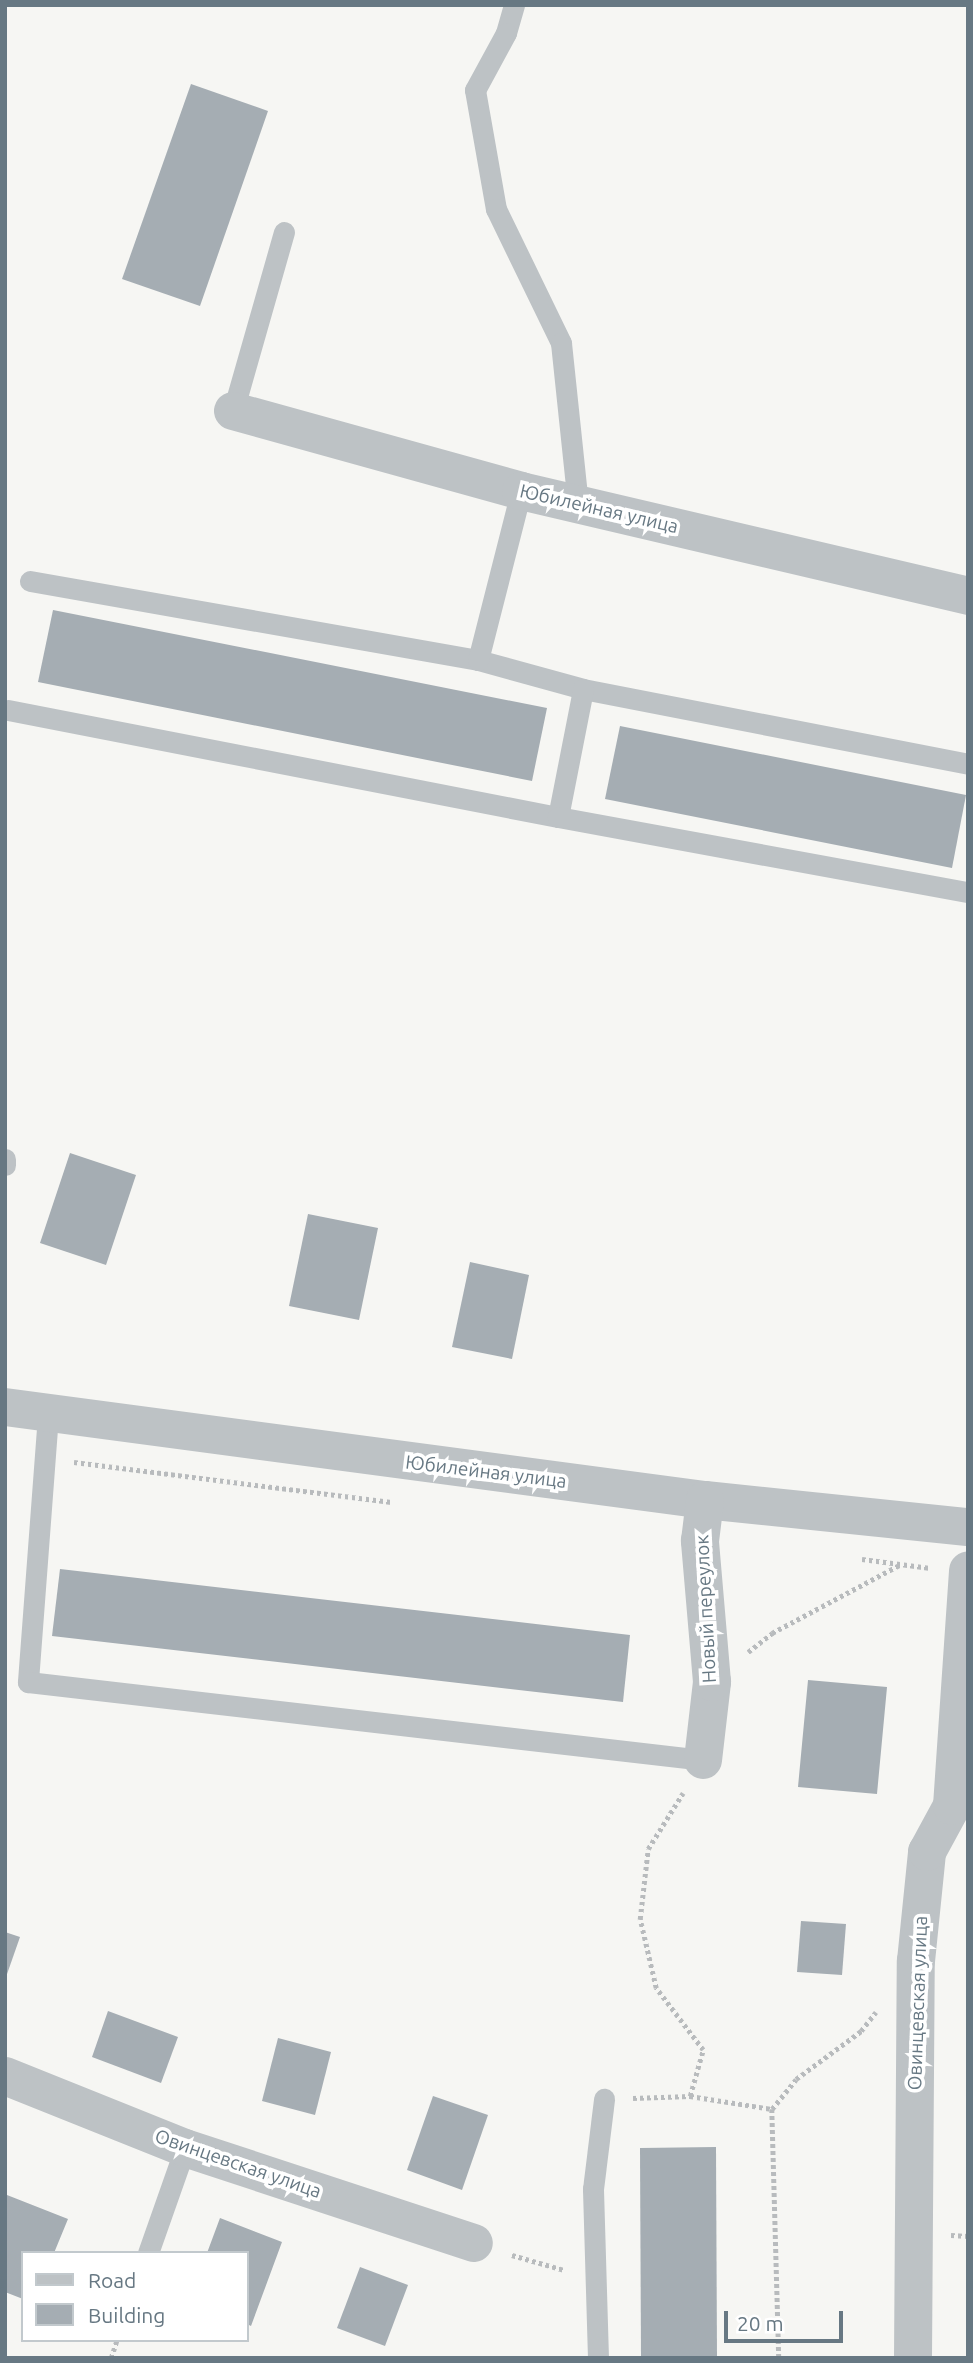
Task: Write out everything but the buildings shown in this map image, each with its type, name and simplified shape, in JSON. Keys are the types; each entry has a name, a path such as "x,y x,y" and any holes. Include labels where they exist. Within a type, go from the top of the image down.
{"street":[{"name":"Юбилейная улица","path":"233,411 521,491 968,596"},
{"name":"Юбилейная улица","path":"5,1407 48,1415 705,1500 968,1527"},
{"name":"Новый переулок","path":"703,1760 712,1682 700,1541 705,1500"},
{"name":"Овинцевская улица","path":"913,2358 916,1961 927,1852 960,1806 968,1571"},
{"name":"Овинцевская улица","path":"5,2076 185,2148 474,2243"}],"lane":[{"path":"514,5 506,33 475,90 496,209 561,343 578,504"},
{"path":"233,411 284,232"},
{"path":"478,660 521,491"},
{"path":"30,581 478,660 583,689 968,764"},
{"path":"558,817 583,689"},
{"path":"8,710 558,817 968,892"},
{"path":"5,1159 5,1165"},
{"path":"48,1415 28,1682 703,1760"},
{"path":"598,2358 593,2189 604,2099"},
{"path":"149,2251 185,2148"}],"path":[{"path":"712,1682 772,1633 902,1564"},
{"path":"690,2096 703,2050 656,1988 640,1919 648,1849 703,1760"},
{"path":"779,2358 772,2109 796,2078 861,2031 916,1961"},
{"path":"604,2099 690,2096 772,2109"}]}
